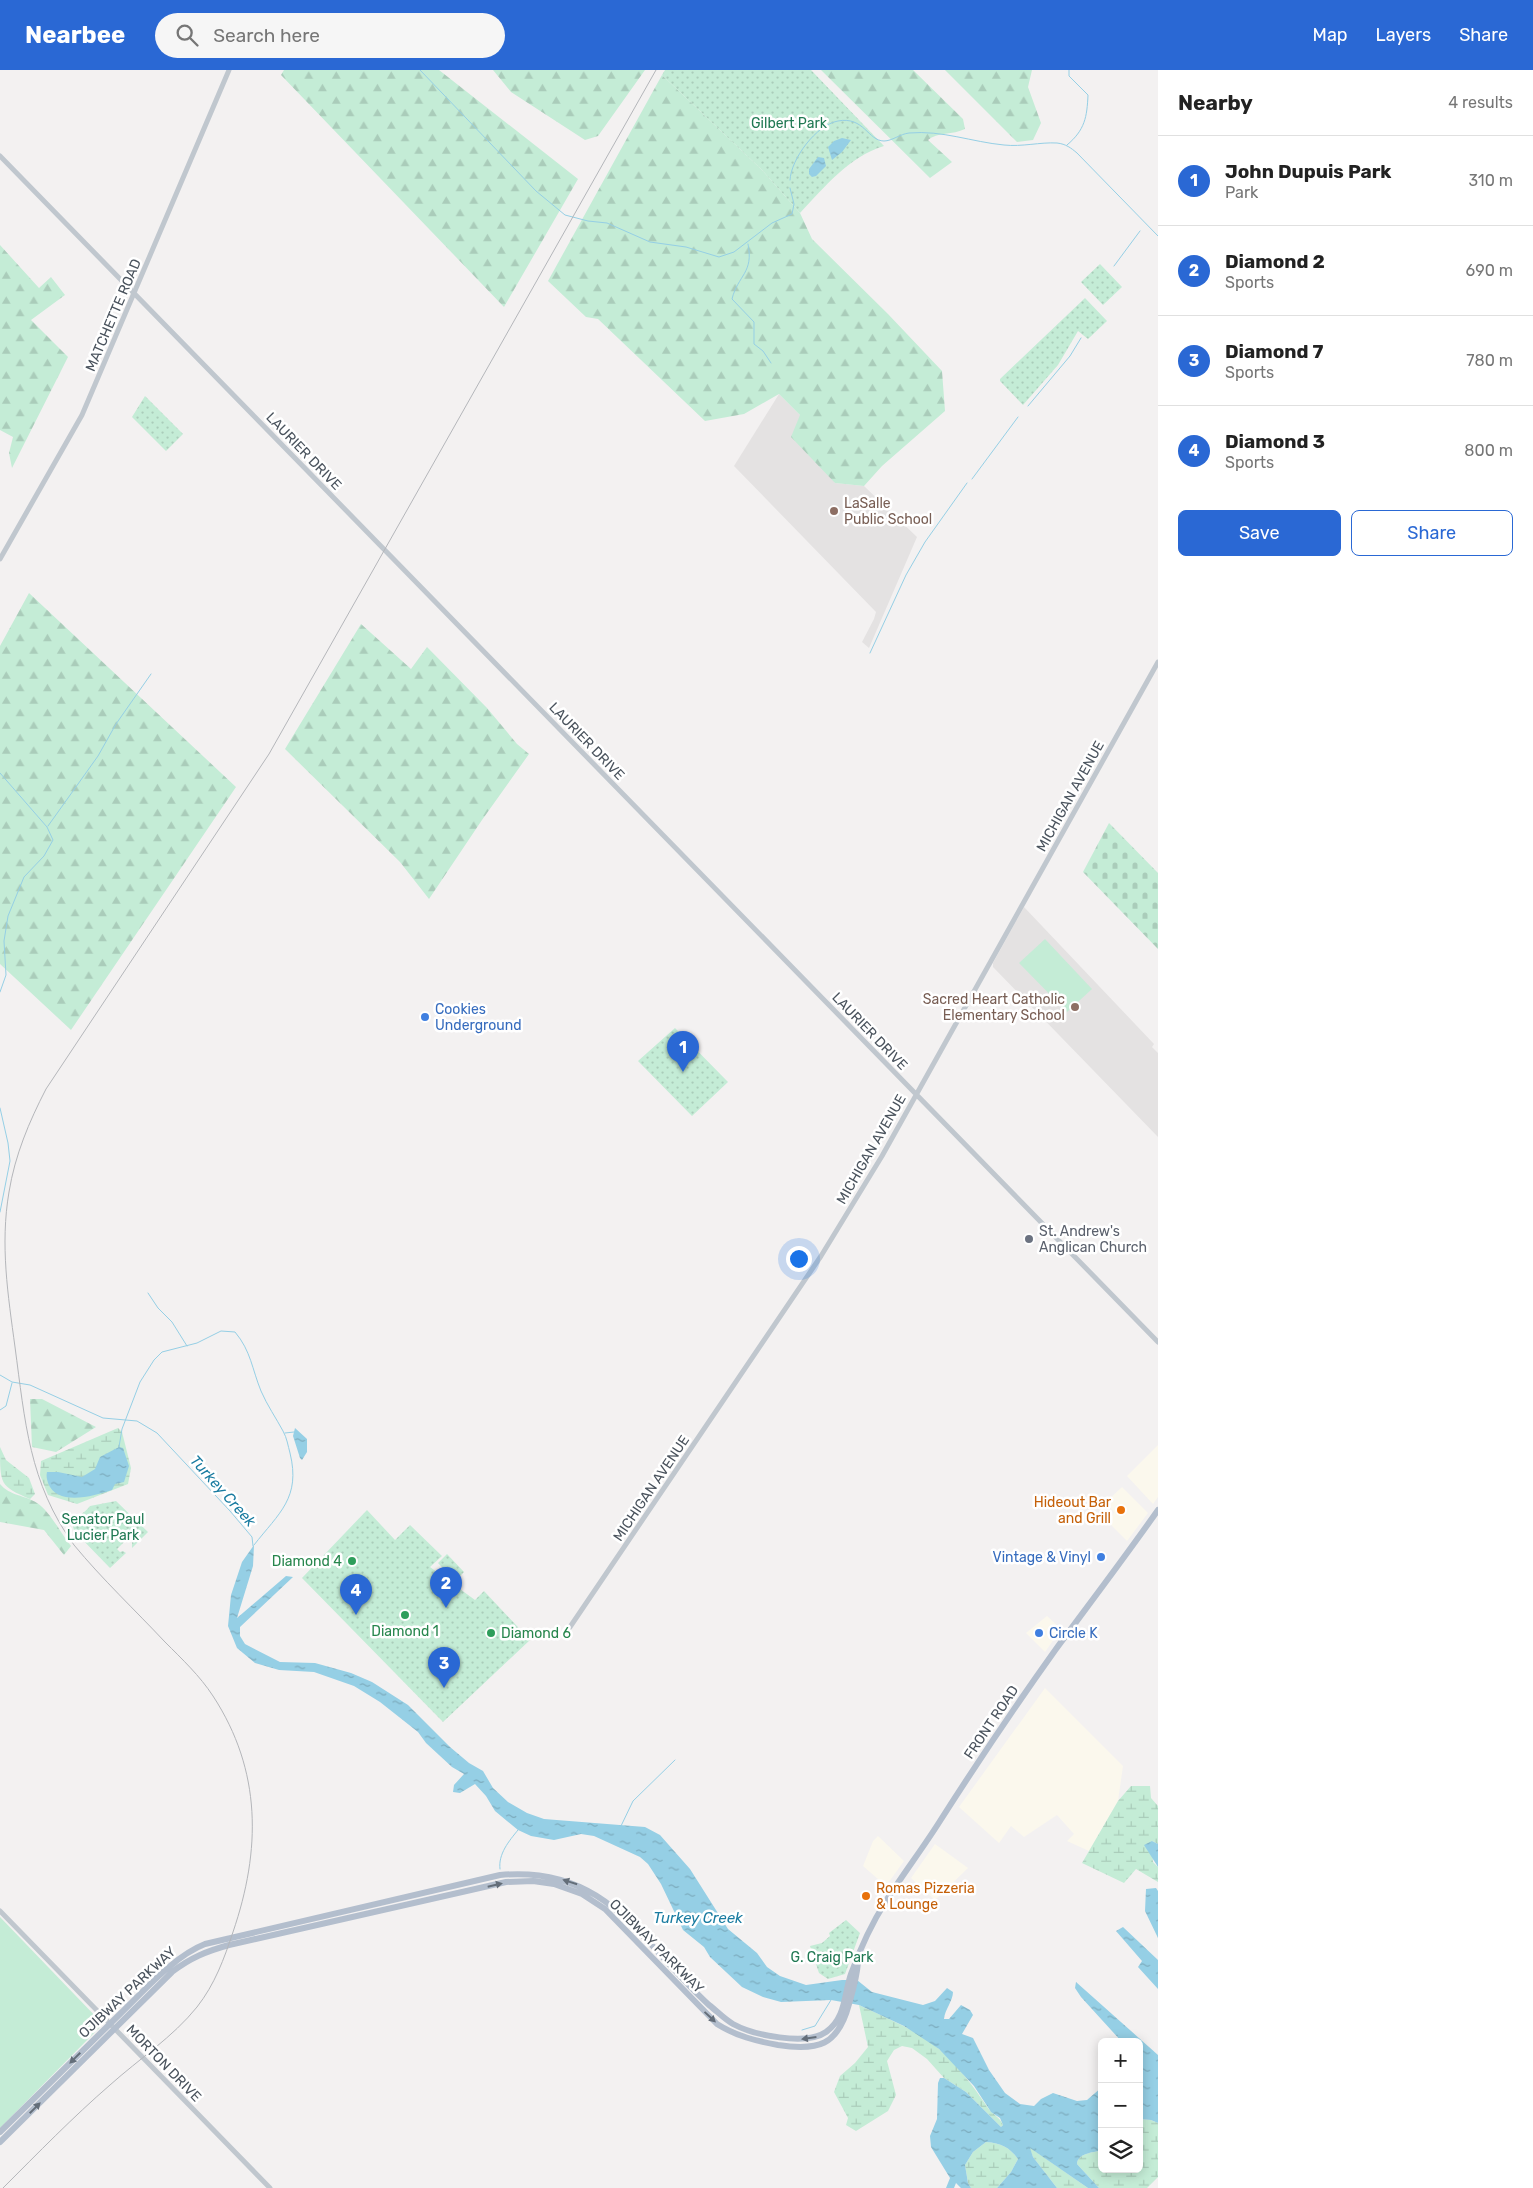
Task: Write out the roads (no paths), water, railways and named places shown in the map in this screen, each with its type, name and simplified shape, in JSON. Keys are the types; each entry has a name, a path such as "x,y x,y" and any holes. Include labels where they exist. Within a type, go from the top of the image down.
{"main road":[{"name":"FRONT ROAD","path":"859,1956 878,1915 954,1797 1051,1656 1158,1510"},
{"name":"OJIBWAY PARKWAY","path":"0,2142 182,1956 193,1949 204,1944 500,1876 522,1873 573,1882 613,1906 704,2000 734,2024 747,2030 785,2037 809,2038 817,2037 831,2028 846,2008 859,1956"},
{"name":"OJIBWAY PARKWAY","path":"0,2132 112,2026"}],"street":[{"name":"MATCHETTE ROAD","path":"0,559 82,416 229,70"},
{"name":"LAURIER DRIVE","path":"0,156 1158,1342"},
{"name":"MICHIGAN AVENUE","path":"570,1627 821,1256 882,1156 1158,662"},
{"name":"MORTON DRIVE","path":"0,1911 270,2188"}],"water":[{"path":"842,138 851,140 842,152 832,160 828,147 834,141"},
{"path":"818,157 824,158 826,166 816,176 812,177 809,174 809,169"},
{"path":"295,1428 307,1439 307,1452 302,1460 293,1436"},
{"path":"119,1447 123,1448 129,1466 124,1482 115,1484 112,1490 86,1497 67,1497 59,1495 48,1483 47,1472 58,1472 82,1477 95,1469 100,1457"},
{"path":"254,1545 253,1566 237,1618 286,1576 293,1577 240,1627 240,1636 245,1644 280,1662 315,1663 351,1673 372,1682 408,1705 450,1747 469,1763 483,1771 493,1788 508,1802 527,1813 544,1819 645,1827 660,1835 690,1869 728,1929 757,1953 767,1967 780,1976 806,1985 857,1980 872,1992 923,2005 935,2001 947,1988 953,1992 944,2019 949,2019 961,2005 970,2010 973,2015 962,2034 973,2038 989,2070 1005,2093 1020,2104 1034,2106 1041,2099 1053,2093 1077,2101 1087,2100 1098,2090 1098,2151 1083,2156 1078,2160 1077,2164 1099,2188 1088,2188 1030,2148 1033,2157 1057,2188 997,2188 1011,2172 1018,2159 1004,2146 986,2142 973,2152 965,2165 968,2183 971,2188 961,2188 956,2183 954,2188 946,2188 950,2178 931,2147 930,2136 937,2119 938,2083 940,2078 944,2078 966,2092 1001,2127 1003,2125 1000,2118 991,2112 974,2086 939,2049 904,2026 859,2005 831,2000 781,2002 763,1997 742,1987 710,1957 704,1947 683,1930 661,1884 648,1864 640,1857 594,1836 581,1834 554,1840 531,1836 518,1830 495,1811 486,1796 475,1784 460,1793 453,1792 454,1785 464,1774 452,1767 426,1743 418,1732 380,1702 354,1686 314,1672 279,1670 255,1663 237,1648 228,1626 231,1595 242,1562"},
{"path":"1152,1841 1158,1844 1158,1867 1144,1845"},
{"path":"1156,1888 1158,1891 1158,1938 1145,1911 1146,1889"},
{"path":"1123,1927 1158,1960 1158,1989 1138,1967 1142,1961 1116,1931"},
{"path":"1076,1982 1139,2038 1118,2038 1075,1988"},
{"path":"1143,2042 1158,2055 1158,2123 1143,2119"}],"waterway":[{"path":"420,70 536,191 565,215 588,221 607,223 650,242 686,247 719,257 734,252 772,223 792,214 794,204 790,188"},
{"path":"1067,145 1078,134 1084,123 1088,95 1069,76 1069,70"},
{"path":"790,180 795,162 806,144 821,129 838,121 847,120 854,122 878,140 884,141 909,133 933,133 1004,145 1057,143 1066,145 1077,153 1158,236"},
{"path":"1114,266 1140,231"},
{"path":"748,244 749,261 747,268 732,299 754,322 754,344 763,351 771,363"},
{"path":"1028,406 1070,356 1081,338"},
{"path":"972,479 1018,417"},
{"path":"870,653 906,575 925,542 967,483"},
{"path":"48,826 98,756 116,724 151,674"},
{"path":"0,773 47,827 53,840 44,856 24,877 8,916 4,941 6,975 0,992"},
{"path":"0,1108 10,1161 0,1212"},
{"path":"148,1293 158,1308 172,1322 187,1346"},
{"path":"119,1447 122,1429 140,1382 154,1360 162,1352 197,1343 221,1331 235,1332 245,1346 263,1396 284,1434 293,1469 293,1482 286,1504 254,1545"},
{"name":"Turkey Creek","path":"0,1375 12,1382 30,1385 103,1418 137,1421 157,1433 230,1511 252,1537 253,1546"},
{"path":"0,1410 6,1406 12,1383"},
{"path":"285,1433 294,1432"},
{"path":"621,1826 633,1801 675,1760"},
{"path":"500,1869 502,1853 518,1830"},
{"path":"802,2030 815,2026 831,2000"}],"railway":[{"path":"3,2188 96,2097 167,2038 197,2007 218,1971 233,1932 249,1871 252,1841 252,1811 241,1753 229,1724 213,1696 190,1668 74,1545 59,1522 38,1475 26,1426 6,1270 6,1212 19,1152 28,1126 46,1089 269,754 656,70"}],"place":[{"name":"LaSalle Public School","path":"834,511"},
{"name":"Sacred Heart Catholic Elementary School","path":"1075,1007"},
{"name":"Cookies Underground","path":"425,1017"},
{"name":"John Dupuis Park","path":"683,1072"},
{"name":"St. Andrew's Anglican Church","path":"1029,1239"},
{"name":"Hideout Bar and Grill","path":"1121,1510"},
{"name":"Vintage & Vinyl","path":"1101,1557"},
{"name":"Diamond 4","path":"352,1561"},
{"name":"Diamond 2","path":"446,1608"},
{"name":"Diamond 3","path":"356,1615"},
{"name":"Diamond 1","path":"405,1615"},
{"name":"Diamond 6","path":"491,1633"},
{"name":"Circle K","path":"1039,1633"},
{"name":"Diamond 7","path":"444,1688"},
{"name":"Romas Pizzeria & Lounge","path":"866,1896"}],"park label":[{"name":"Gilbert Park","path":"789,123"},
{"name":"Senator Paul Lucier Park","path":"103,1528"},
{"name":"G. Craig Park","path":"832,1957"}]}
